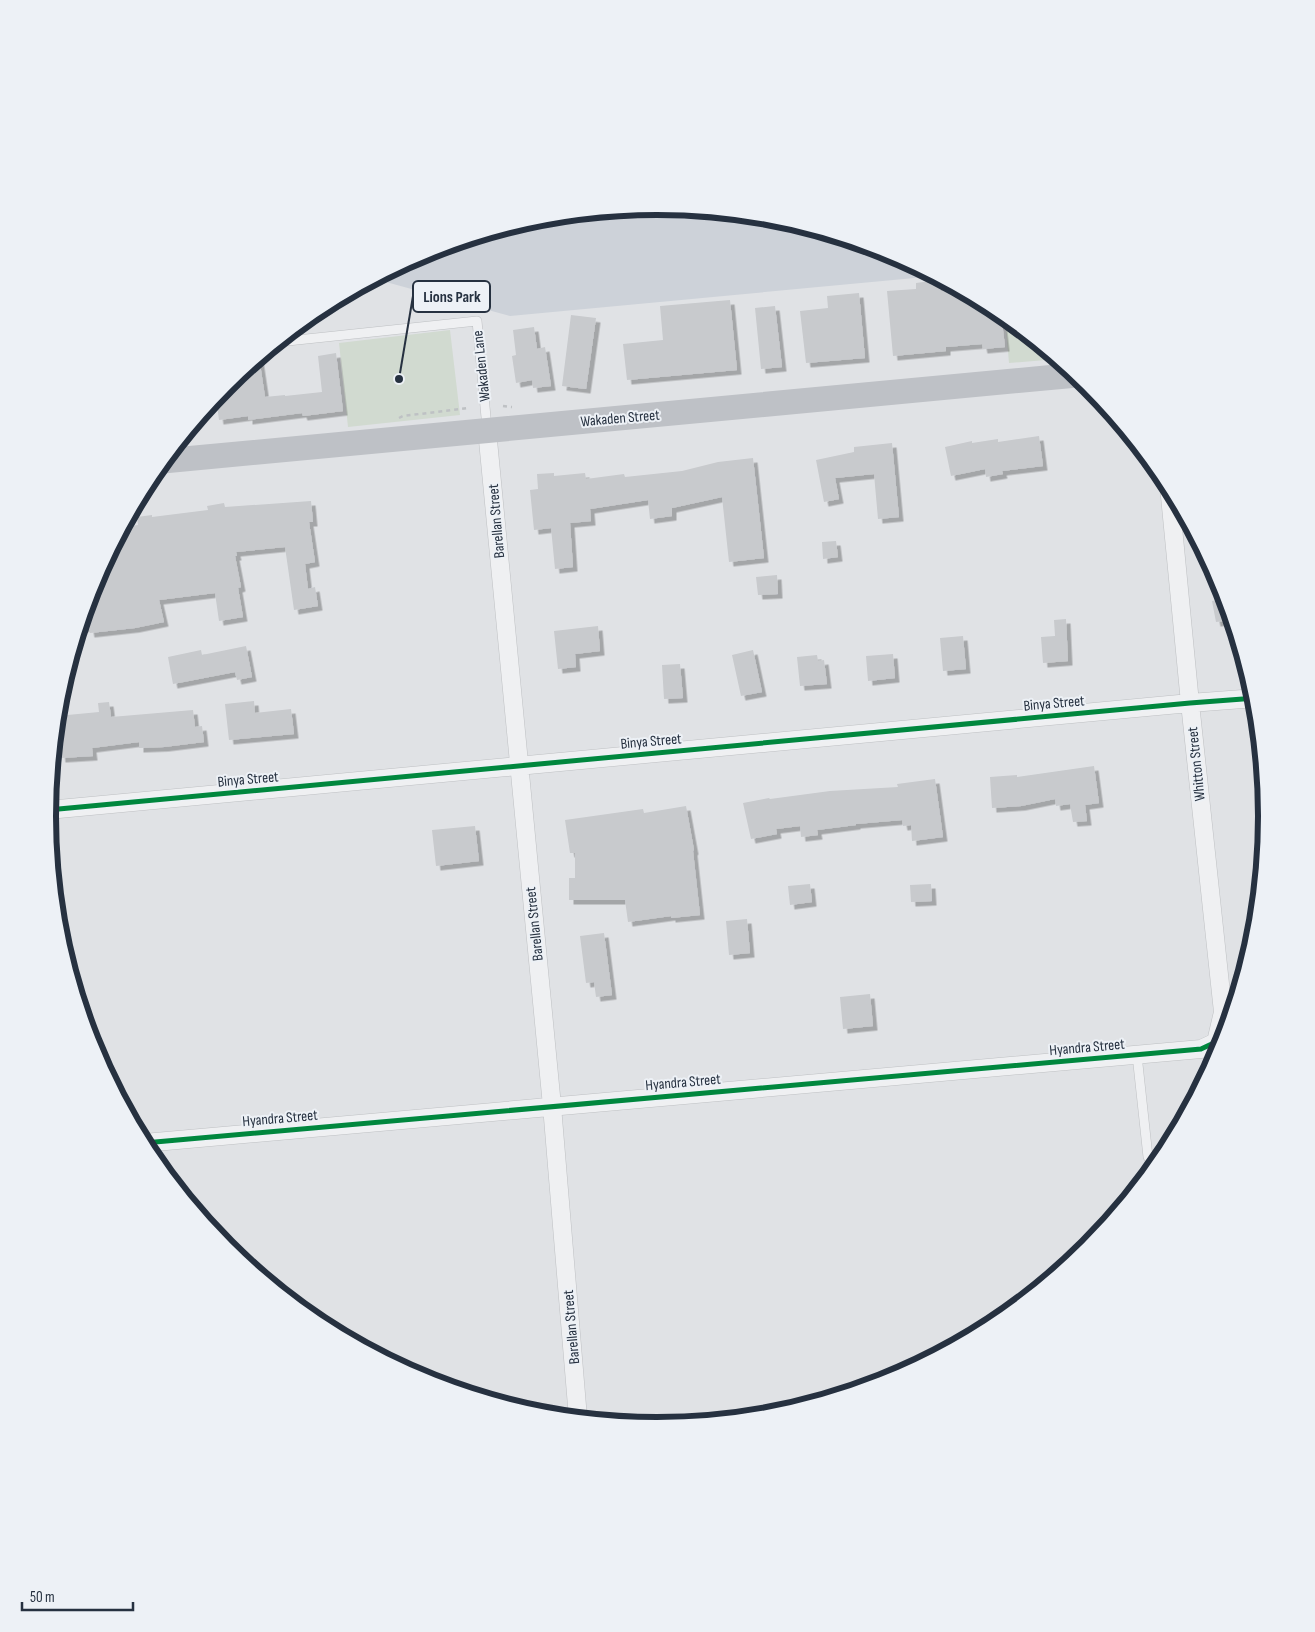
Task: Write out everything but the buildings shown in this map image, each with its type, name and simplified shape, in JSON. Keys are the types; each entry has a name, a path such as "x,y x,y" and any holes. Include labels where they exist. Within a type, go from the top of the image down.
{"street":[{"name":"Wakaden Street","path":"173,460 1067,376"},
{"name":"Barellan Street","path":"487,430 552,1106 577,1412"},
{"name":"Whitton Street","path":"1172,505 1190,703 1223,1012 1222,1023"},
{"name":"Binya Street","path":"56,809 1247,699"},
{"name":"Hyandra Street","path":"153,1142 1137,1055 1201,1049 1213,1046"}],"lane":[{"name":"Wakaden Lane","path":"289,341 477,321 487,430"},
{"path":"1137,1055 1148,1157 1150,1160"}],"shaded area":[{"path":"658,215 697,216 775,226 851,247 923,277 510,316 384,281 427,261 502,235 540,226 579,220 618,216"},
{"path":"1006,326 1049,360 1009,363"},
{"path":"450,330 460,415 348,427 339,343"}],"cycle path":[{"path":"56,809 1247,699"},
{"path":"153,1142 1201,1049 1214,1043"}],"place":[{"name":"Lions Park","path":"399,379"}]}
